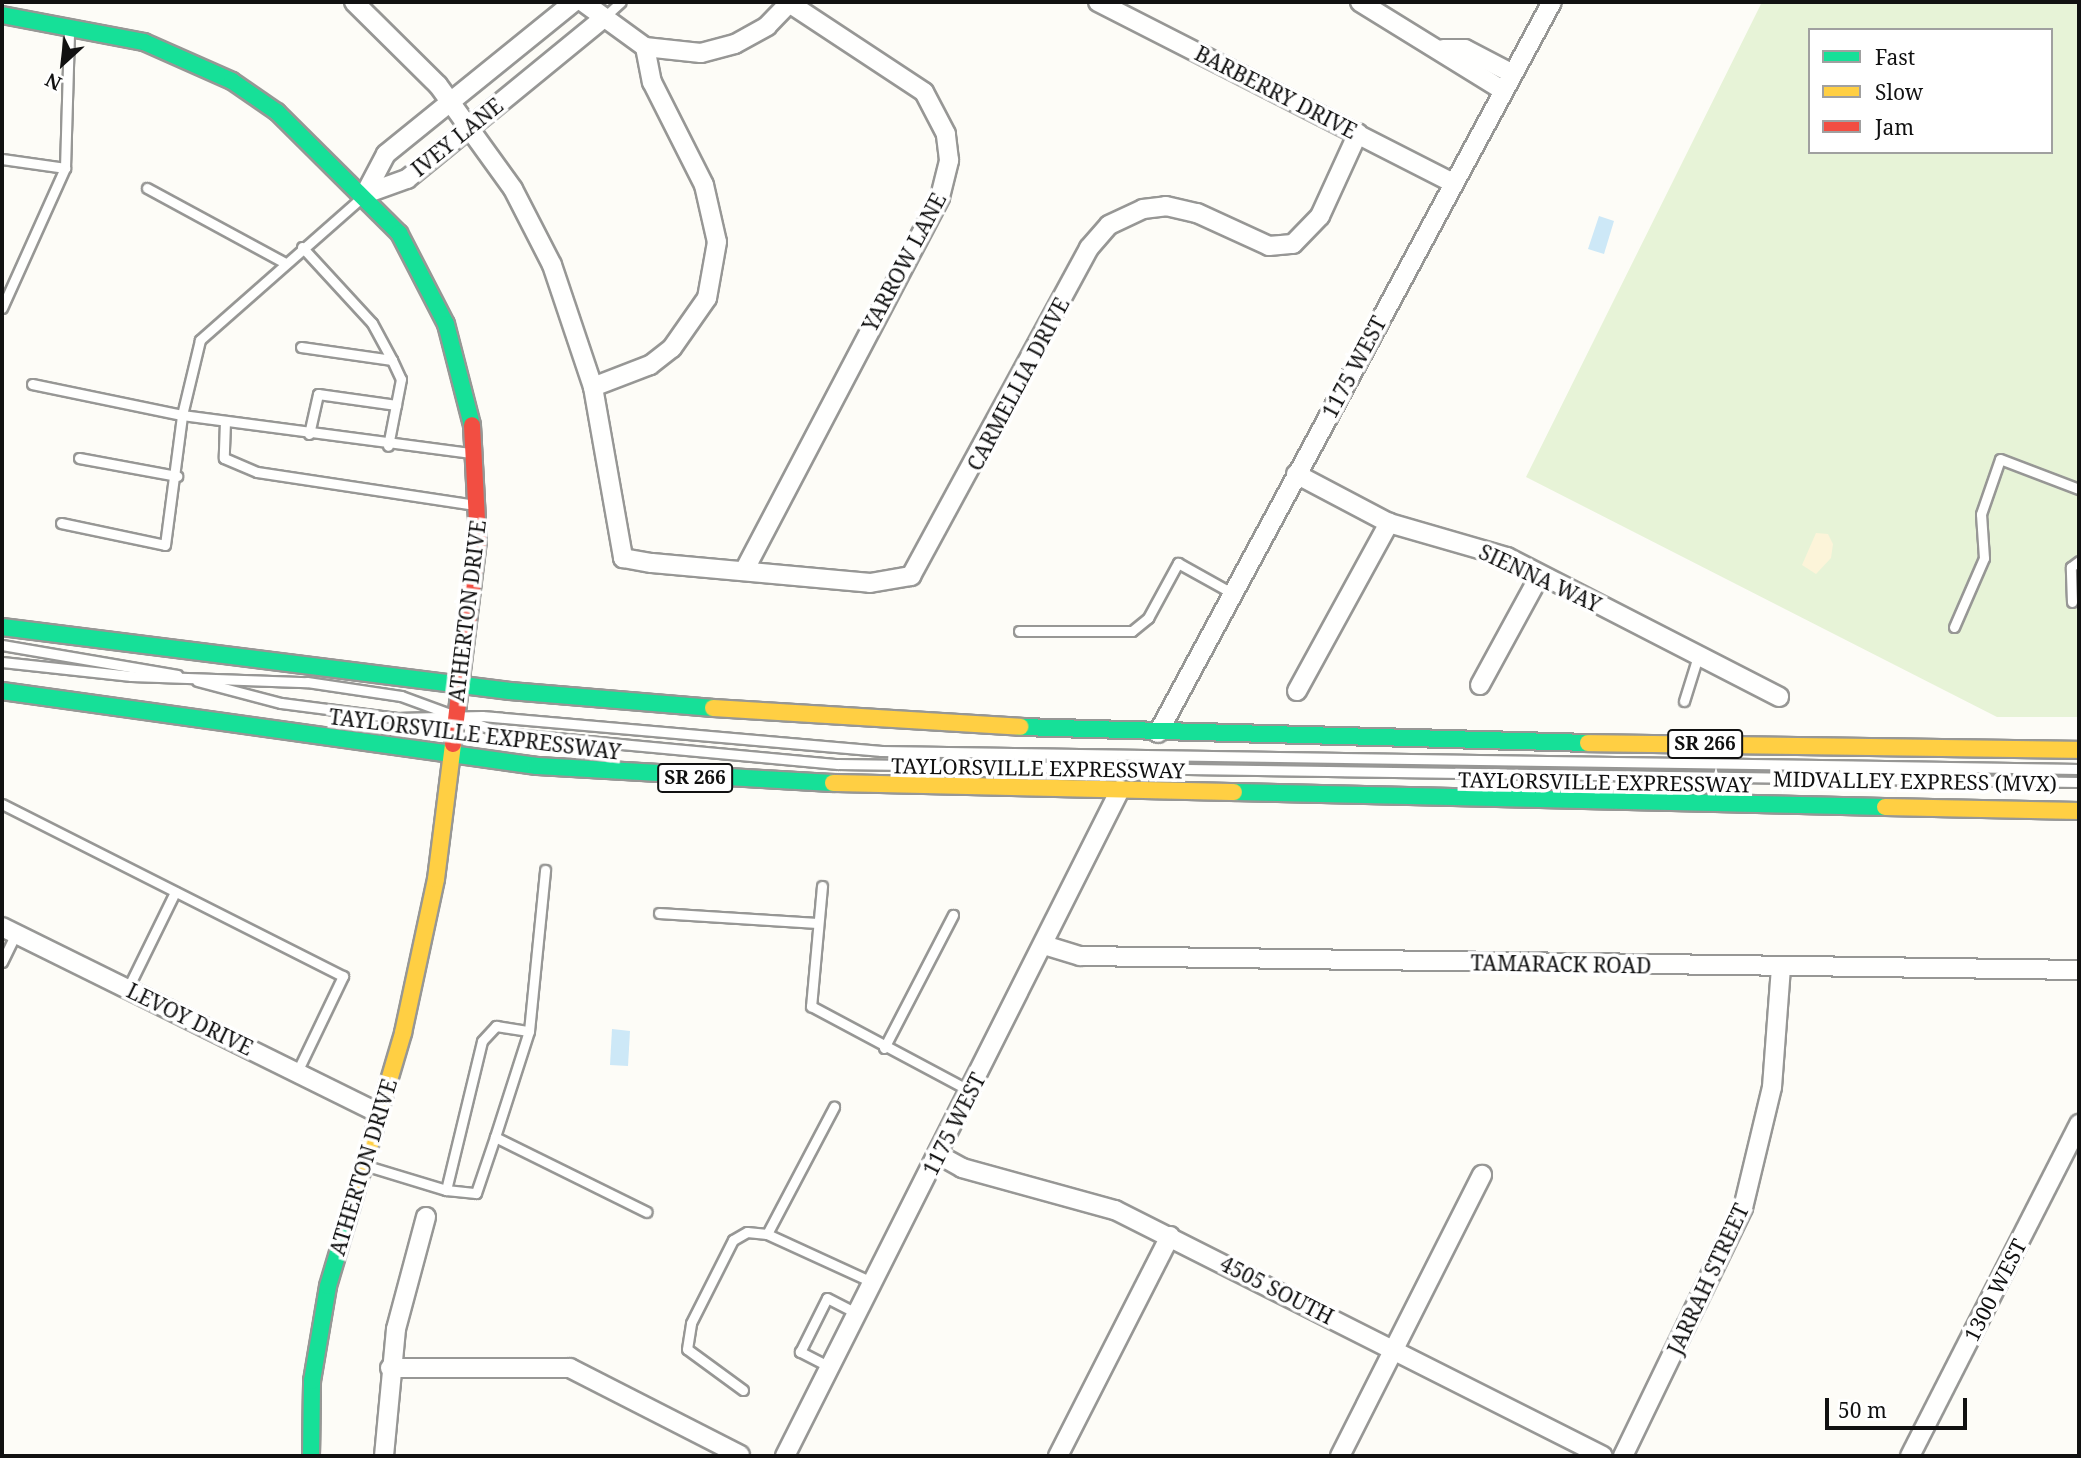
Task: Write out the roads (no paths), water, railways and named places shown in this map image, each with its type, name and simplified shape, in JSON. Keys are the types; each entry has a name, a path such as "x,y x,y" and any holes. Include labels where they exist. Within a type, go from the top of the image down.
{"main road":[{"name":"ATHERTON DRIVE","path":"2,15 144,42 232,81 312,141 366,194 411,250 446,324 477,454 480,506 426,931 318,1332 311,1456"},
{"name":"TAYLORSVILLE EXPRESSWAY","path":"2,627 459,684 767,715 1158,733 2079,750"},
{"name":"TAYLORSVILLE EXPRESSWAY","path":"2,691 448,755 771,782 2079,811"}],"street":[{"path":"354,2 452,101 471,125 552,265 593,387 650,365 672,348 707,298 716,267 714,217 652,82 645,47"},
{"name":"IVEY LANE","path":"366,194 386,155 574,2"},
{"path":"583,2 601,20 645,47 692,54 734,44 790,3"},
{"name":"BARBERRY DRIVE","path":"1098,2 1453,183"},
{"path":"1360,2 1443,49 1456,65 1504,91"},
{"name":"1175 WEST","path":"1158,733 1552,2"},
{"name":"YARROW LANE","path":"744,571 940,197 949,160 946,134 924,92 790,3"},
{"name":"IVEY LANE","path":"366,194 407,179 601,20"},
{"path":"1443,49 1465,49 1513,74"},
{"name":"CARMELLIA DRIVE","path":"593,387 623,558 884,584 911,576 1089,248 1109,225 1143,209 1166,206 1197,213 1259,243 1293,244 1320,216 1359,133"},
{"name":"SIENNA WAY","path":"1296,474 1389,523 1485,549 1779,697"},
{"path":"1297,691 1389,523"},
{"path":"1480,685 1540,575"},
{"name":"1175 WEST","path":"785,1456 939,1155 1120,790"},
{"name":"LEVOY DRIVE","path":"9,930 378,1112"},
{"name":"TAMARACK ROAD","path":"1044,945 1080,956 2079,970"},
{"name":"JARRAH STREET","path":"1623,1456 1743,1208 1772,1087 1781,967"},
{"name":"1300 WEST","path":"1910,1456 2079,1124"},
{"name":"4505 SOUTH","path":"939,1155 962,1168 1073,1195 1170,1236 1603,1456"},
{"path":"1340,1456 1482,1175"},
{"path":"384,1456 390,1368 426,1217"},
{"path":"1058,1456 1170,1236"},
{"path":"390,1368 570,1368 740,1455"}],"lane":[{"path":"601,20 621,2"},
{"path":"2,308 65,168 69,26"},
{"path":"2,159 65,168"},
{"path":"147,188 285,262"},
{"path":"61,523 165,545 177,476 182,415 200,340 302,247 366,194"},
{"path":"302,247 372,323 401,379 388,446"},
{"path":"301,347 392,360"},
{"path":"32,384 182,415 388,446 477,454"},
{"path":"309,434 318,394 396,405"},
{"path":"225,421 223,458 257,472 480,506"},
{"path":"79,458 177,476"},
{"path":"1954,626 1984,558 1981,514 2000,459 2079,489"},
{"path":"2072,602 2071,567 2079,561"},
{"path":"1019,631 1132,631 1148,618 1178,564 1232,593"},
{"name":"MIDVALLEY EXPRESS (MVX)","path":"2,645 108,659 281,703 397,718 454,717 955,754 2079,769"},
{"path":"1684,701 1698,656"},
{"name":"MIDVALLEY EXPRESS (MVX)","path":"2,662 187,678 321,684 401,696 502,733 899,768 2079,782"},
{"path":"2,804 343,976 297,1072"},
{"path":"362,1165 388,1168 473,1197 529,1031 545,870"},
{"path":"822,886 811,1006 884,1048 970,1091"},
{"path":"128,988 174,892"},
{"path":"659,913 817,923"},
{"path":"884,1048 953,915"},
{"path":"2,962 9,930"},
{"path":"446,1190 485,1034 496,1026 529,1031"},
{"path":"767,1234 834,1107"},
{"path":"495,1136 646,1212"},
{"path":"743,1390 687,1349 691,1323 733,1240 747,1232 767,1234 874,1283"},
{"path":"830,1367 800,1352 827,1298 858,1314"}],"water":[{"path":"1599,216 1614,221 1604,254 1588,249"},
{"path":"612,1029 630,1031 628,1066 610,1065"}]}
